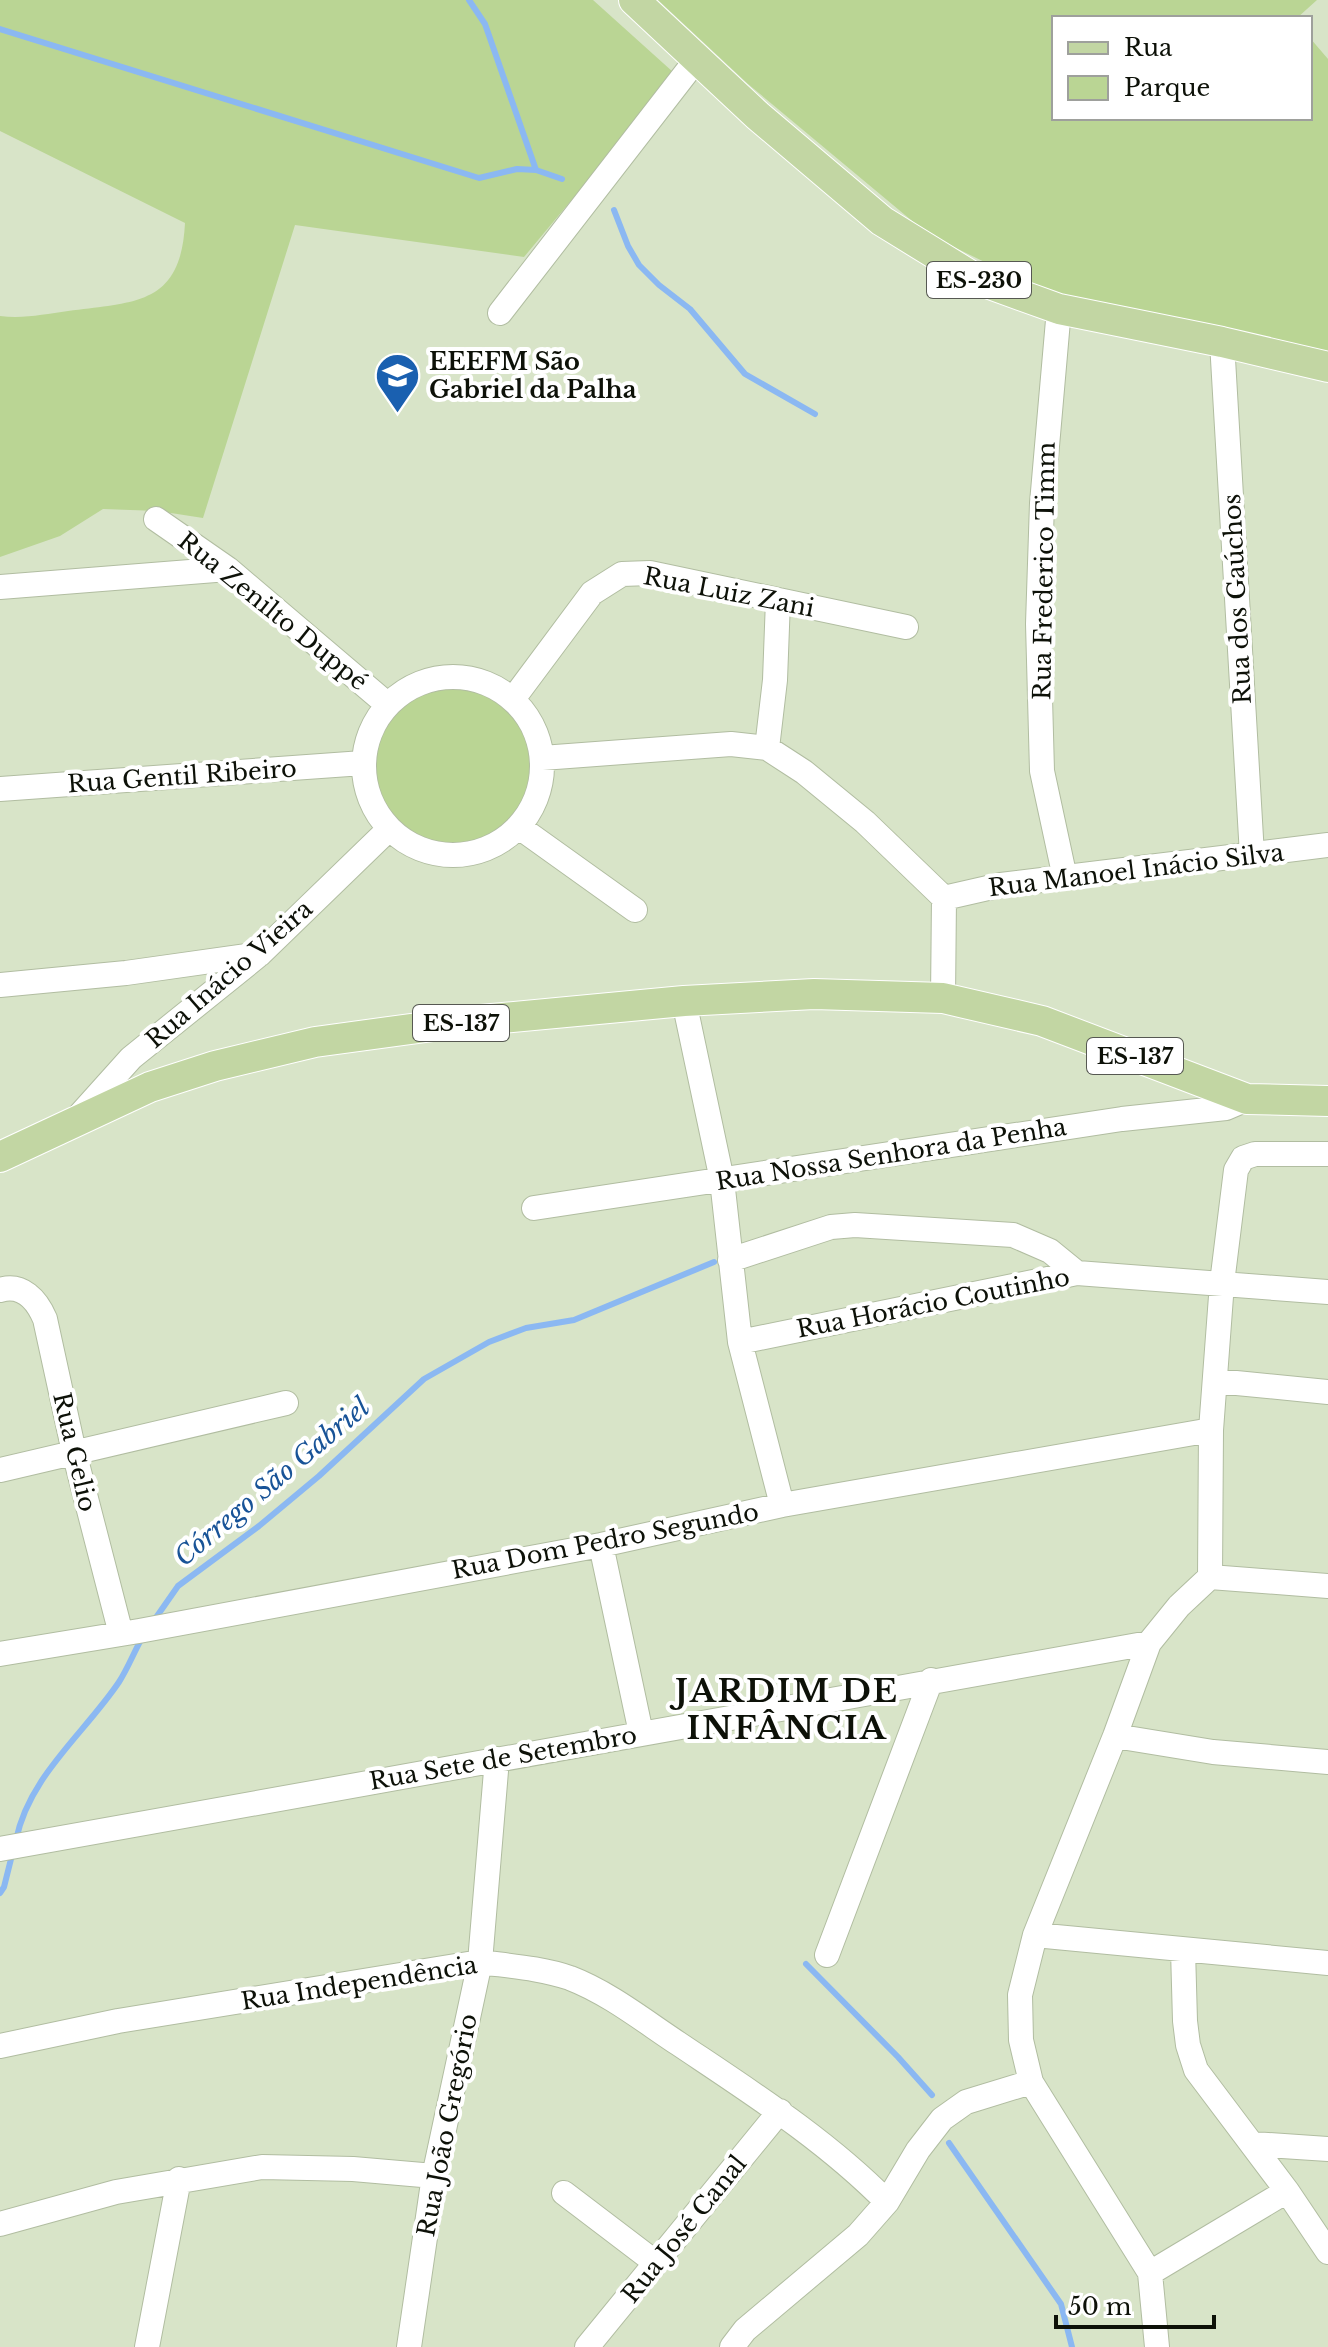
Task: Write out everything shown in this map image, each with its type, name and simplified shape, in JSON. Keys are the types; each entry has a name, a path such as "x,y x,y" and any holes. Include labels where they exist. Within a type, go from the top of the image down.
{"main road":[{"name":"ES-230","path":"634,0 696,60 882,221 976,279 1059,309 1328,367"},
{"name":"ES-137","path":"0,1157 150,1087 215,1066 315,1042 470,1021 684,1001 814,994 943,998 1042,1021 1247,1099 1328,1101"}],"street":[{"path":"500,313 696,60"},
{"name":"Rua Frederico Timm","path":"1059,309 1042,503 1038,624 1042,771 1065,878"},
{"name":"Rua dos Gaúchos","path":"1222,342 1252,855"},
{"name":"Rua Zenilto Duppé","path":"156,519 228,569 388,705"},
{"path":"0,587 228,569"},
{"name":"Rua Luiz Zani","path":"513,699 592,593 622,574 650,573 906,627"},
{"path":"767,748 775,680 778,600"},
{"path":"460,676 488,683 513,699 527,716 537,736 542,758 541,783 533,807 519,827 496,845 469,855 440,855 426,851 389,829 372,804 363,763 372,729 388,705 404,690 431,679 460,676"},
{"path":"542,758 731,744 767,748 804,772 865,822 944,898 943,998"},
{"name":"Rua Gentil Ribeiro","path":"0,789 363,763"},
{"path":"519,827 635,910"},
{"name":"Rua Inácio Vieira","path":"73,1122 131,1058 260,954 389,829"},
{"name":"Rua Manoel Inácio Silva","path":"944,898 1001,885 1328,845"},
{"path":"0,985 126,973 260,954"},
{"path":"684,1001 722,1180 740,1342 782,1505"},
{"name":"Rua Nossa Senhora da Penha","path":"534,1208 1122,1119 1226,1108 1247,1099"},
{"path":"1157,2347 1150,2273 1031,2082 1021,2040 1020,1995 1035,1935 1149,1643 1179,1606 1210,1577 1211,1430 1222,1283 1236,1170 1243,1158 1255,1154 1328,1154"},
{"path":"730,1260 831,1227 855,1225 1013,1235 1050,1251 1077,1273"},
{"name":"Rua Horácio Coutinho","path":"740,1342 1077,1273 1328,1292"},
{"name":"Rua Gelio","path":"4,1288 32,1296 39,1303 45,1319 74,1452 130,1633"},
{"path":"1216,1381 1328,1392"},
{"path":"0,1470 286,1403"},
{"name":"Rua Dom Pedro Segundo","path":"0,1654 130,1633 601,1545 782,1505 1211,1430"},
{"path":"601,1545 641,1733"},
{"path":"1210,1577 1328,1586"},
{"name":"Rua Sete de Setembro","path":"11,1847 1149,1643"},
{"path":"827,1955 931,1680"},
{"path":"1115,1736 1213,1752 1328,1762"},
{"name":"Rua João Gregório","path":"409,2347 434,2176 480,1962 497,1759"},
{"path":"1035,1935 1328,1963"},
{"path":"1183,1950 1185,2021 1196,2070 1253,2144 1328,2252"},
{"name":"Rua Independência","path":"0,2046 118,2021 480,1962 535,1970 569,1978 607,1996 780,2111 855,2170 887,2202"},
{"path":"732,2347 745,2330 858,2235 887,2202 918,2150 942,2119 966,2102 1031,2082"},
{"name":"Rua José Canal","path":"587,2347 780,2111"},
{"path":"1253,2144 1328,2149"},
{"path":"0,2224 116,2192 262,2167 353,2169 434,2176"},
{"path":"147,2347 179,2179"},
{"path":"1150,2273 1287,2191"},
{"path":"564,2193 656,2263"}],"green space":[{"path":"0,0 593,0 673,72 639,119 524,257 295,225 203,518 158,511 103,509 60,536 0,557 0,316 34,316 114,305 150,294 164,285 175,270 182,250 185,223 0,131"},
{"path":"658,0 1317,0 1299,16 1052,16 1052,120 1312,120 1312,40 1328,59 1328,362 1182,332 1034,286 929,235 748,84"},
{"path":"452,688 482,694 508,711 525,737 531,767 525,797 508,823 482,840 452,846 422,840 396,823 379,797 373,767 379,737 396,711 422,694"}],"waterway":[{"path":"469,0 485,24 536,170"},
{"path":"0,29 479,178 517,169 536,170 562,179"},
{"path":"614,210 639,265 690,309 745,374 815,414"},
{"name":"Córrego São Gabriel","path":"155,1619 178,1586 259,1526 319,1476 424,1379 489,1342 526,1328 574,1320 714,1262"},
{"name":"Córrego São Gabriel","path":"16,1840 23,1817 45,1776 119,1682 142,1638"},
{"name":"Córrego São Gabriel","path":"0,1893 13,1851"},
{"path":"806,1964 932,2095"},
{"path":"949,2143 1061,2304 1072,2347"}],"place":[{"name":"EEEFM São Gabriel da Palha","path":"398,414"}],"district":[{"name":"JARDIM DE INFÂNCIA","path":"787,1710"}]}
